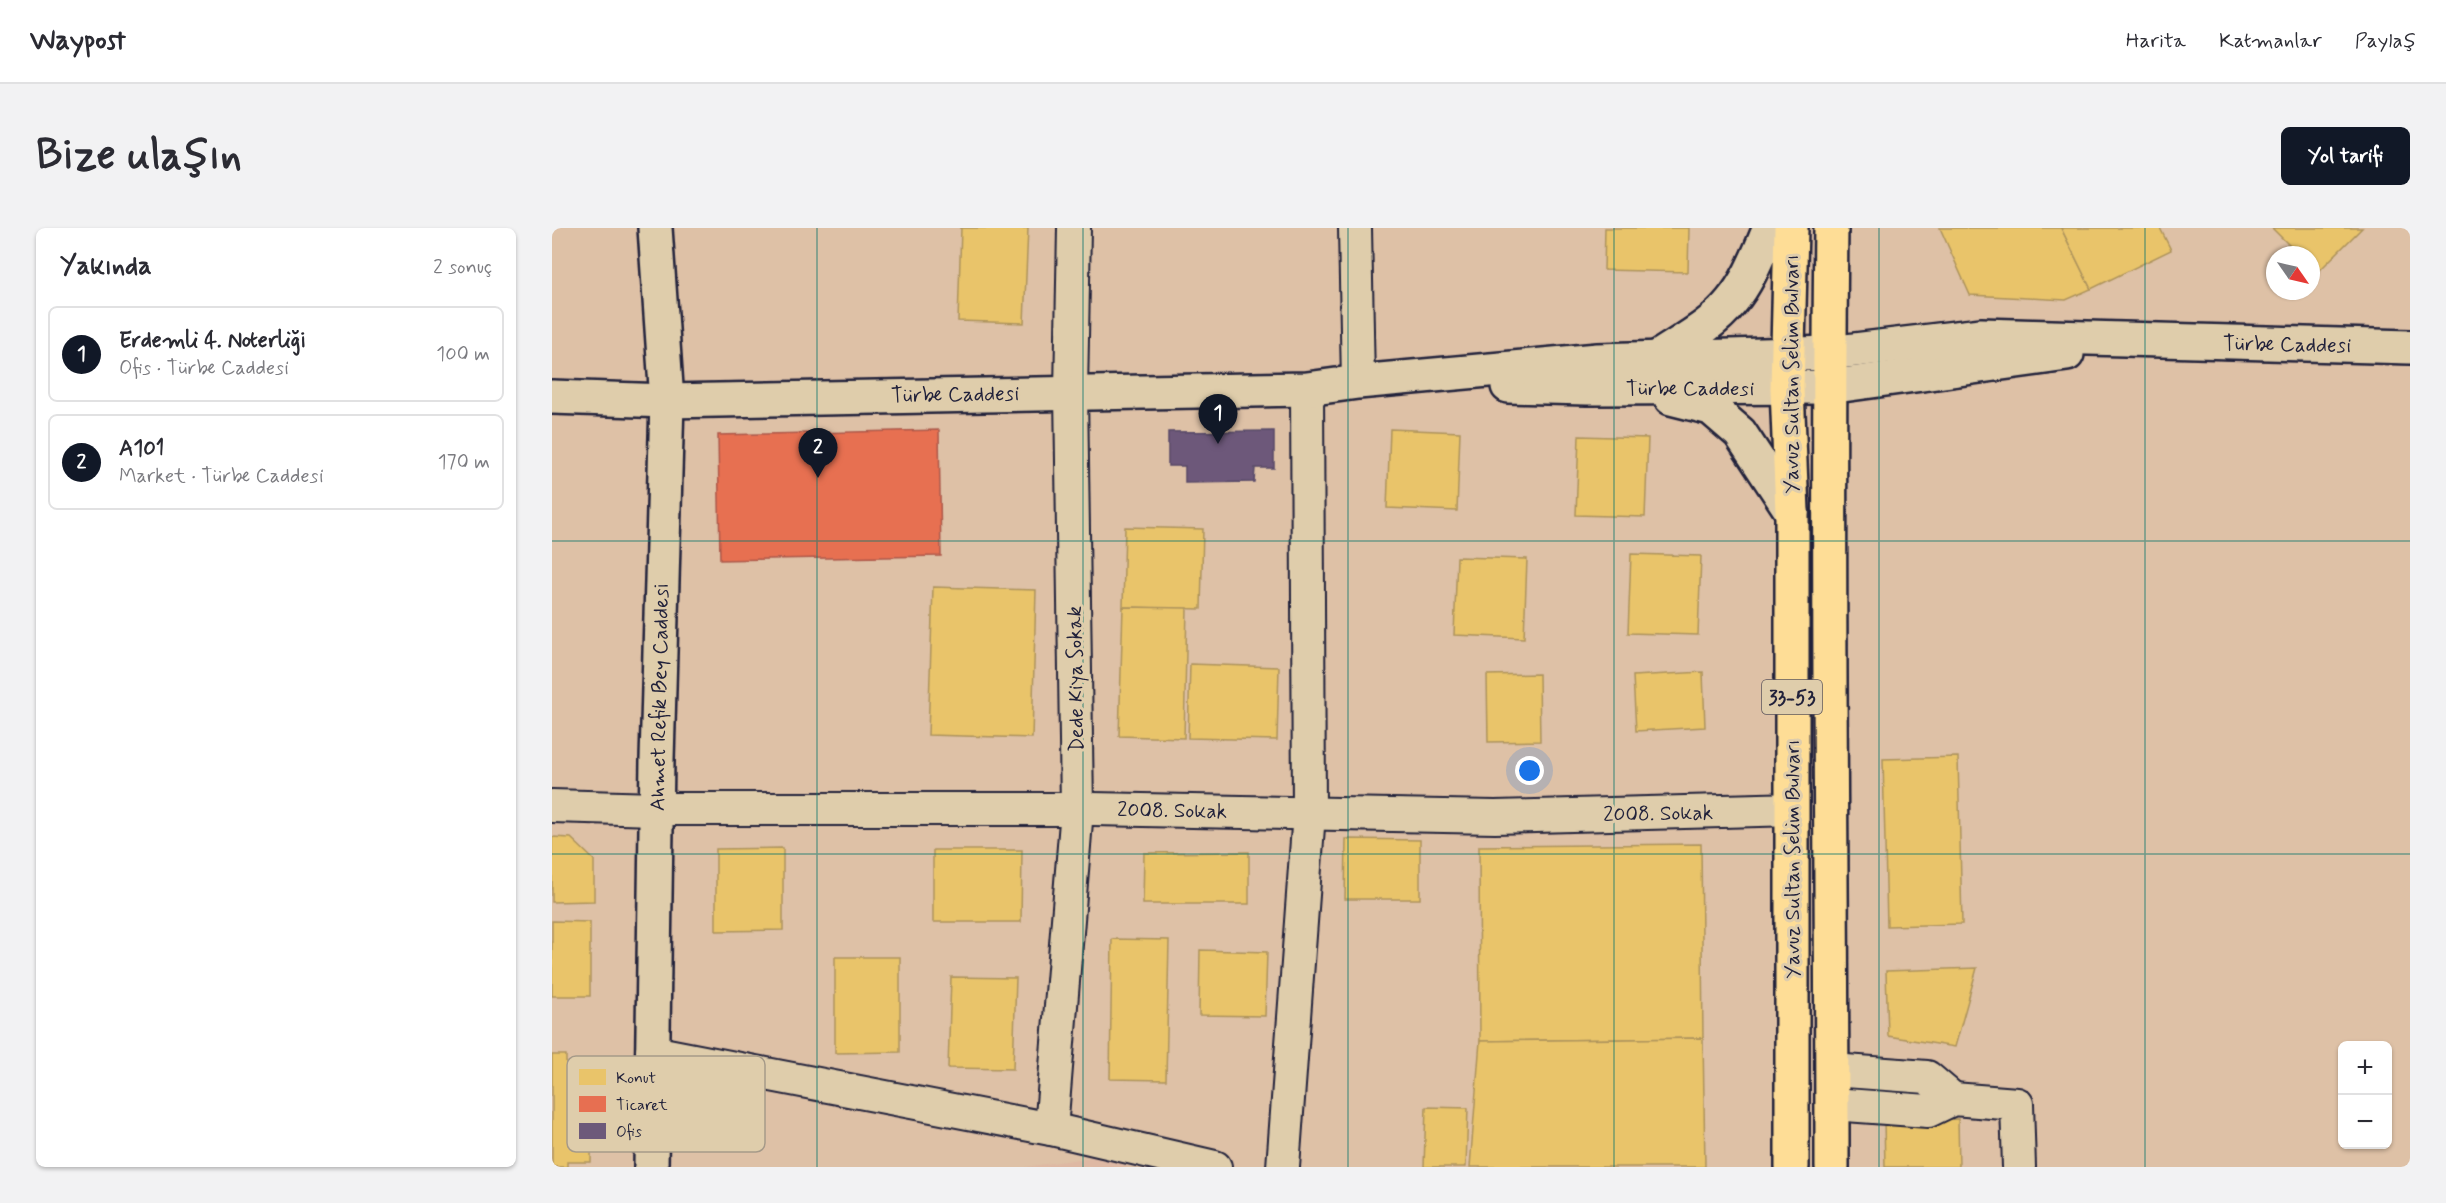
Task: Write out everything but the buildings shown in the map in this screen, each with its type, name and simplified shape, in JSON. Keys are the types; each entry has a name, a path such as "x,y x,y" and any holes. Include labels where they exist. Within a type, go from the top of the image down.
{"main road":[{"name":"Yavuz Sultan Selim Bulvarı","path":"1791,228 1790,354 1787,388 1792,512 1792,1167"},
{"name":"Yavuz Sultan Selim Bulvarı","path":"1831,228 1828,387 1832,1167"}],"street":[{"name":"Ahmet Refik Bey Caddesi","path":"652,1056 667,401 655,228"},
{"name":"Dede Kiya Sokak","path":"1051,1129 1077,809 1071,392 1074,228"},
{"path":"1355,228 1358,382"},
{"path":"1657,358 1705,327 1731,302 1755,263 1770,228"},
{"name":"Türbe Caddesi","path":"552,397 667,401 1307,389 1358,382 1598,360 1829,353 1981,335 2163,342 2410,347"},
{"name":"Türbe Caddesi","path":"1358,382 1629,388 1828,387 2163,342"},
{"path":"1629,388 1711,408 1740,433 1792,512"},
{"path":"1283,1167 1309,813 1307,389"},
{"name":"2008. Sokak","path":"552,806 656,809 1077,809 1495,816 1792,809"},
{"path":"652,1052 673,1056"},
{"path":"1832,1070 1927,1077 1953,1099"},
{"path":"765,1074 1051,1129 1215,1167"},
{"path":"1832,1104 1928,1111 1953,1099 2018,1104 2019,1167"},
{"name":"Ahmet Refik Bey Caddesi","path":"651,1152 651,1167"}],"shaded area":[{"path":"1099,1156 1130,1167 1026,1167"}],"place":[{"name":"Erdemli 4. Noterliği","path":"1218,444"},
{"name":"A101","path":"818,478"}]}
